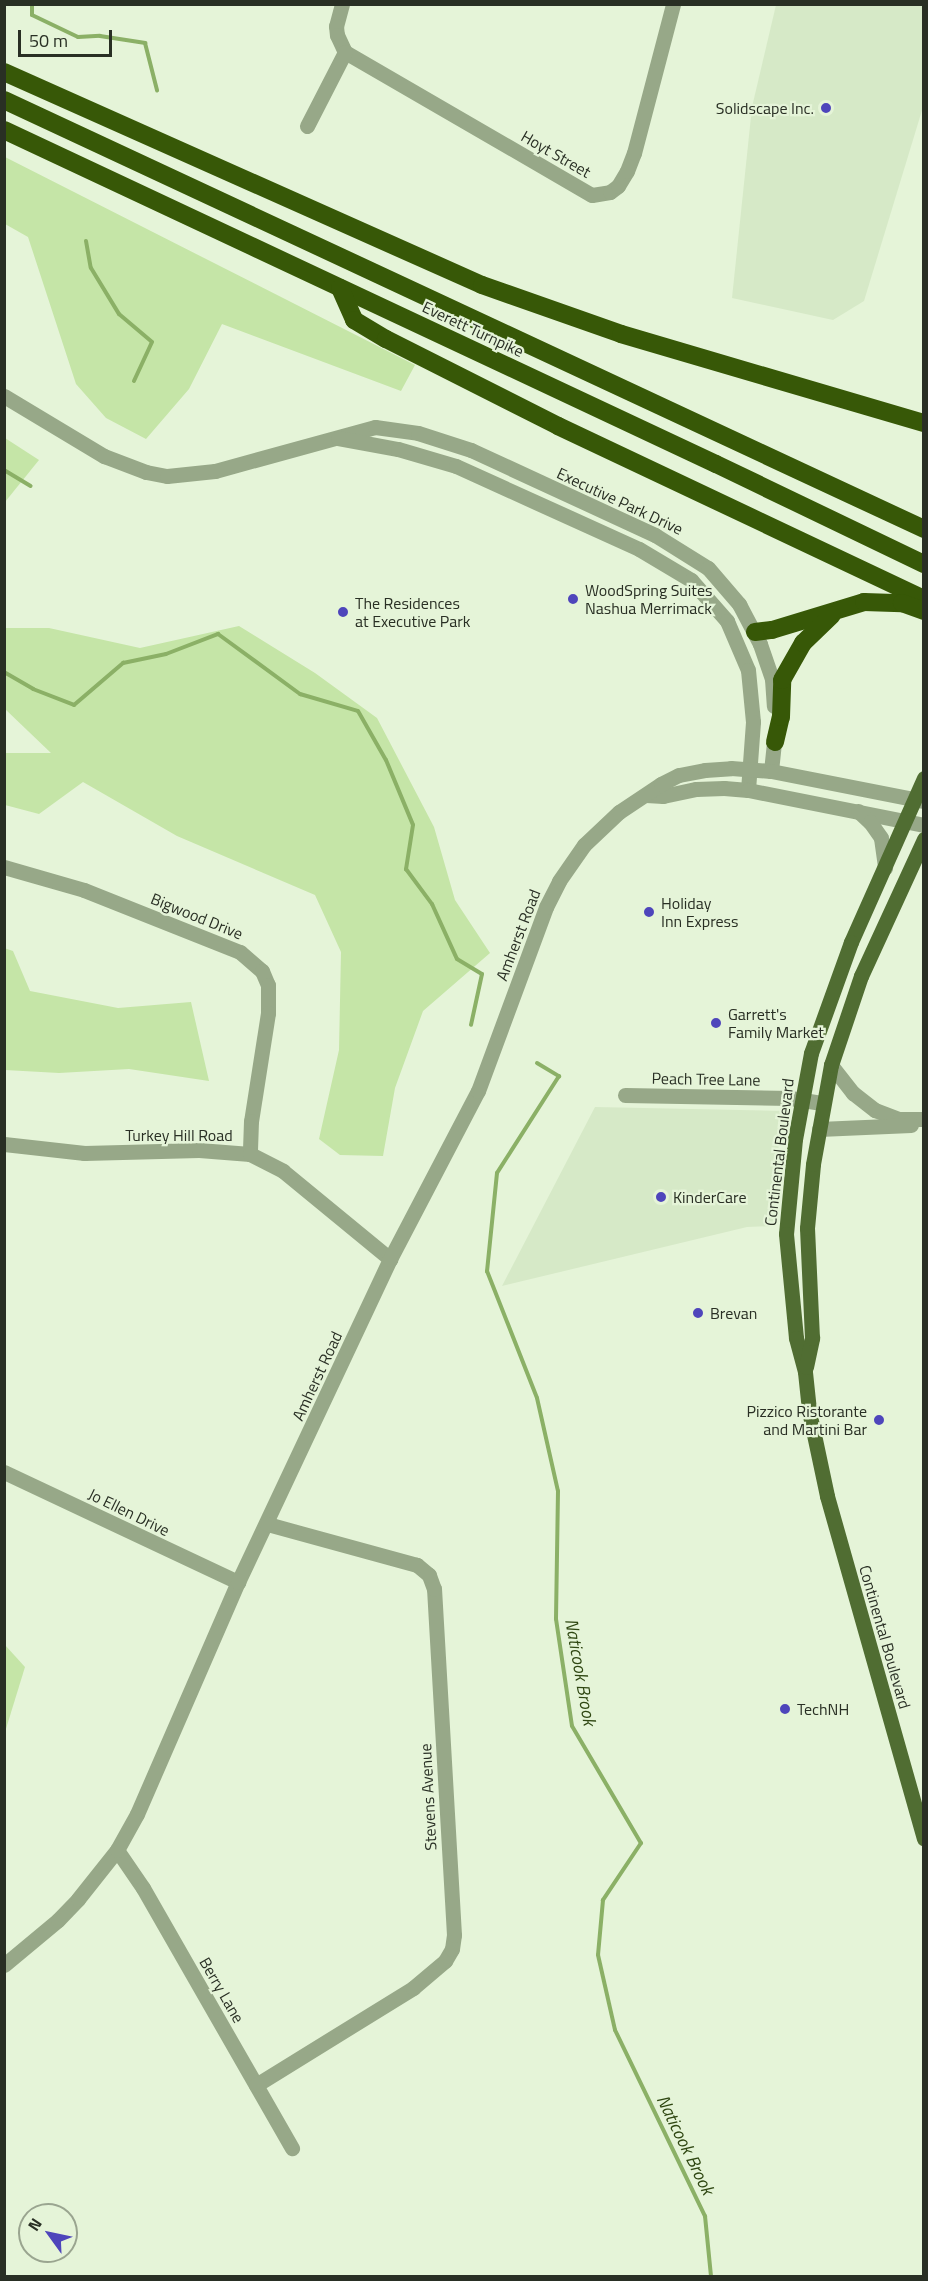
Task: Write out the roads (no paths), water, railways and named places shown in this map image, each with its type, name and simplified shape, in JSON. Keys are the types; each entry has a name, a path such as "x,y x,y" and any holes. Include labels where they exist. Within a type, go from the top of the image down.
{"highway":[{"path":"4,72 482,285 621,334 924,423"},
{"name":"Everett Turnpike","path":"4,100 924,529"},
{"name":"Everett Turnpike","path":"4,130 924,564"},
{"path":"340,288 354,320 386,339 558,426 924,599"},
{"path":"755,632 772,630 864,602 889,602 924,612"},
{"path":"775,742 781,717 782,680 803,643 821,623 837,611"}],"main road":[{"name":"Continental Boulevard","path":"924,778 919,800 906,821 851,942 825,1010 801,1099 786,1234 796,1338 805,1372 809,1411 827,1496 924,1839"},
{"name":"Continental Boulevard","path":"805,1372 812,1338 807,1228 822,1103 831,1065 861,976 924,839"}],"street":[{"path":"307,126 345,52 336,26 342,4"},
{"name":"Hoyt Street","path":"345,52 582,191 592,195 602,195 618,186 634,153 673,4"},
{"name":"Executive Park Drive","path":"4,396 104,456 146,472 167,476 215,471 338,438 365,428 383,427 446,441 655,535 695,559 718,578 740,604 755,632 772,679 775,742 771,771"},
{"name":"Executive Park Drive","path":"338,438 398,449 456,466 639,549 691,580 718,608 735,635 748,670 752,694 748,790"},
{"path":"735,635 755,632"},
{"name":"Amherst Road","path":"4,1965 58,1920 117,1850 137,1814 238,1582 390,1259 478,1091 534,935 570,863 598,830 619,812 679,775 705,770 771,771 919,800"},
{"name":"Amherst Road","path":"646,795 663,796 689,790 724,788 748,790 924,825"},
{"path":"858,811 870,822 881,838 885,868"},
{"name":"Bigwood Drive","path":"4,867 84,890 240,952 262,970 268,984 268,1013 251,1121 250,1154"},
{"path":"831,1065 853,1093 875,1110 899,1119 924,1121"},
{"name":"Peach Tree Lane","path":"625,1095 801,1099 822,1103"},
{"path":"819,1129 895,1127 924,1121"},
{"name":"Turkey Hill Road","path":"4,1143 84,1153 199,1150 250,1154 283,1171 390,1259"},
{"name":"Jo Ellen Drive","path":"4,1472 238,1582"},
{"name":"Stevens Avenue","path":"256,2085 413,1988 445,1961 452,1949 454,1935 434,1589 429,1575 417,1565 267,1524"},
{"name":"Berry Lane","path":"117,1850 143,1888 292,2148"}],"waterway":[{"name":"Naticook Brook","path":"32,4 32,15 78,37 100,36 145,43 157,90"},
{"name":"Naticook Brook","path":"86,241 91,268 119,314 152,342 134,381"},
{"name":"Naticook Brook","path":"4,470 31,486"},
{"name":"Naticook Brook","path":"4,672 33,689 74,705 123,663 166,654 218,634 300,694 358,711 386,760 413,825 406,869 432,904 457,959 482,974 471,1025"},
{"name":"Naticook Brook","path":"537,1063 559,1076 497,1173 487,1271 537,1398 558,1491 556,1619 572,1726 641,1843 603,1900 598,1955 615,2030 705,2216 711,2276"}],"place":[{"name":"Solidscape Inc.","path":"826,108"},
{"name":"WoodSpring Suites Nashua Merrimack","path":"573,599"},
{"name":"The Residences at Executive Park","path":"343,612"},
{"name":"Holiday Inn Express","path":"649,912"},
{"name":"Garrett's Family Market","path":"716,1023"},
{"name":"KinderCare","path":"661,1197"},
{"name":"Brevan","path":"698,1313"},
{"name":"Pizzico Ristorante and Martini Bar","path":"879,1420"},
{"name":"TechNH","path":"785,1709"}]}
